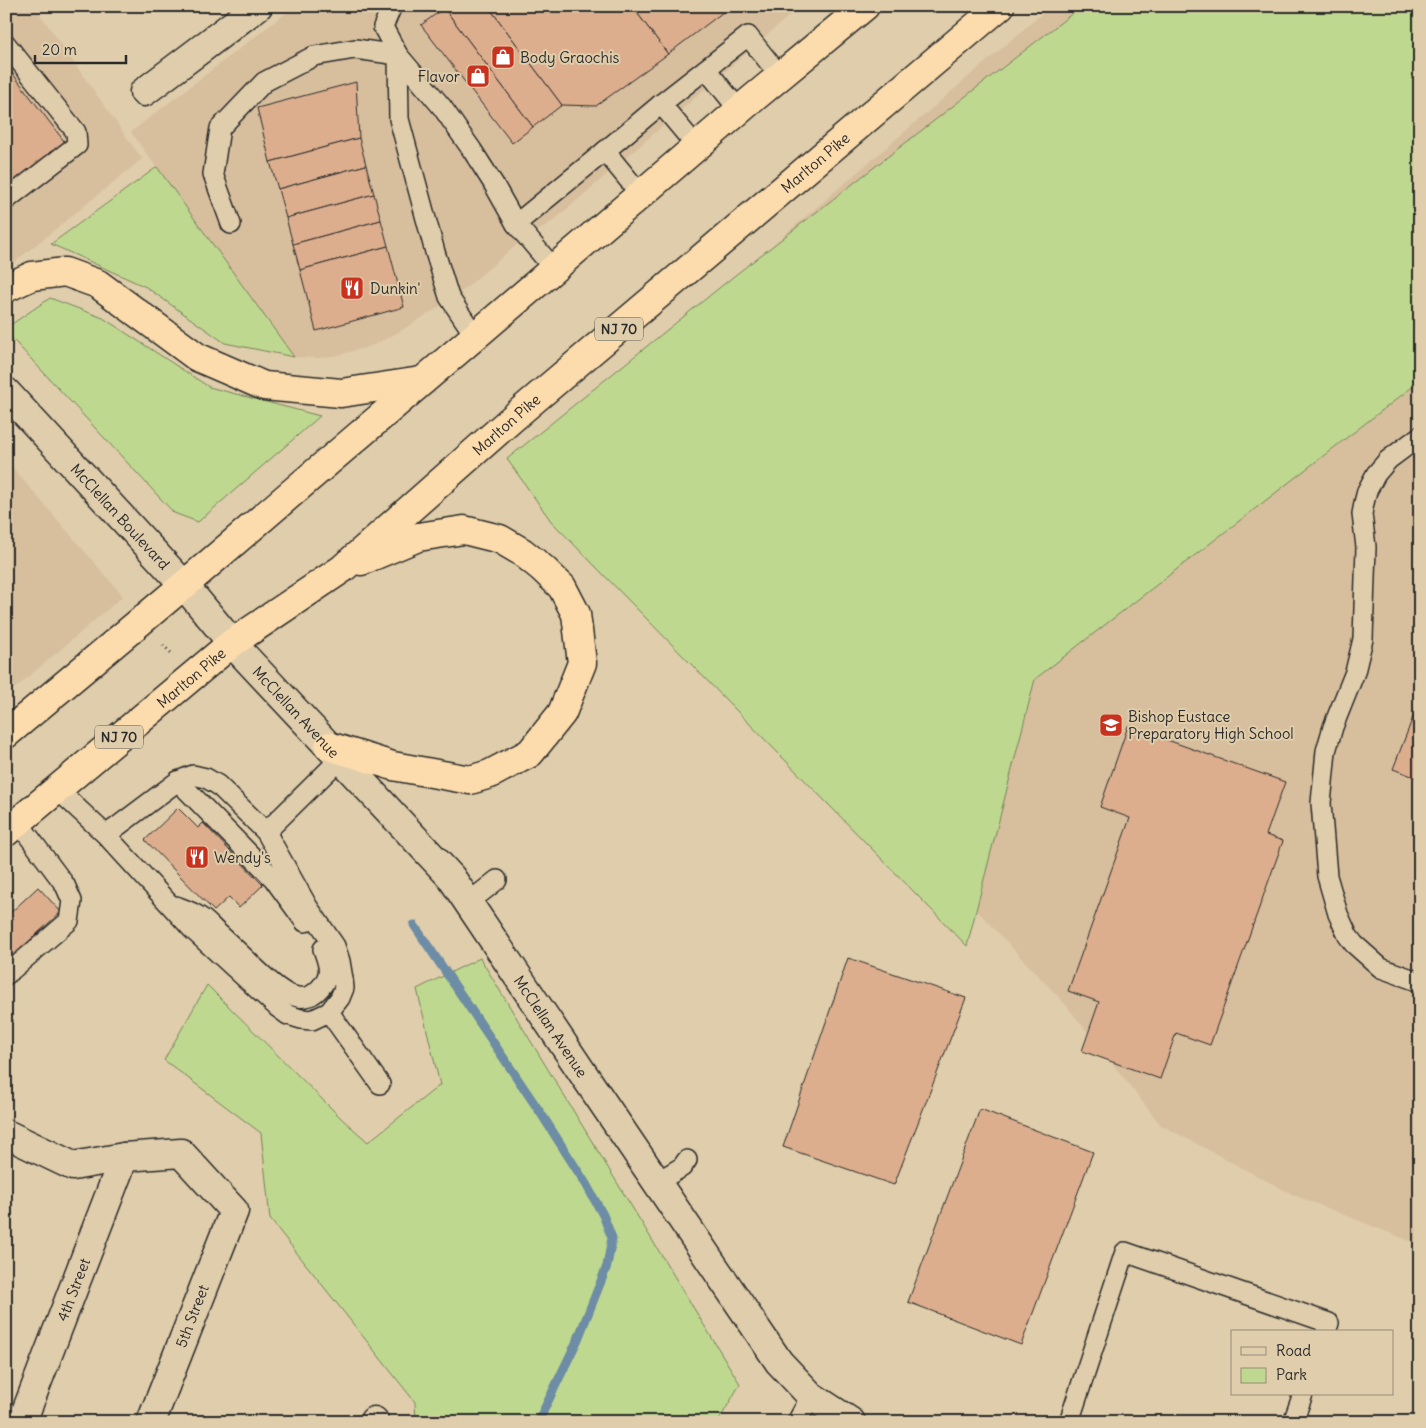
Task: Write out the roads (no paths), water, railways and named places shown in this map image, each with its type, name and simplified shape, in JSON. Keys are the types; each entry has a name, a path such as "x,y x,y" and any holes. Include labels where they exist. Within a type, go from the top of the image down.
{"highway":[{"path":"6,734 184,585 739,110 865,6"},
{"name":"Marlton Pike","path":"12,827 232,643 342,569 522,410 1000,6"},
{"path":"6,288 32,276 65,272 98,284 197,357 264,386 341,393 421,381"},
{"path":"335,752 394,766 470,780 490,774 530,754 562,713 582,663 576,614 562,587 522,552 500,539 464,530 418,537 342,569"}],"street":[{"path":"144,92 258,6"},
{"name":"McClellan Boulevard","path":"6,392 184,585 232,643"},
{"name":"McClellan Avenue","path":"232,643 451,877 779,1362 811,1396 851,1422"},
{"path":"6,1134 73,1166 124,1157"},
{"name":"5th Street","path":"124,1157 181,1152 234,1211 151,1422"},
{"name":"4th Street","path":"22,1422 124,1157"}],"lane":[{"path":"392,6 383,27 398,55 442,108 472,150 516,224 554,270"},
{"path":"516,224 661,104 748,36 780,76"},
{"path":"6,44 76,132 77,145 6,200"},
{"path":"230,224 213,174 220,128 264,82 314,56 355,49 398,55"},
{"path":"398,55 399,119 432,242 449,297 475,336"},
{"path":"706,69 739,110"},
{"path":"661,104 697,147"},
{"path":"605,151 641,195"},
{"path":"1420,436 1388,460 1376,474 1367,490 1362,514 1366,556 1363,639 1355,672 1333,727 1326,751 1321,803 1327,876 1338,914 1348,936 1380,968 1420,982"},
{"path":"266,832 335,752"},
{"path":"57,789 106,835 193,930 288,1015 312,1020 329,1012 340,998 344,988 344,979 334,946 308,907 266,832 222,788 206,778 193,774 178,780 106,835"},
{"path":"166,901 201,917 269,982 292,996 304,997 317,992 326,981 329,967 321,945 273,878 178,780"},
{"path":"6,975 68,920 72,902 65,885 12,827"},
{"path":"468,903 497,880"},
{"path":"329,1012 380,1084"},
{"path":"657,1182 682,1167 686,1160"},
{"path":"1069,1422 1125,1252 1329,1323 1327,1330"},
{"path":"798,1422 811,1396"},
{"path":"1293,1422 1302,1396"}],"waterway":[{"path":"414,925 542,1115 586,1184 603,1215 612,1238 607,1266 578,1339 538,1422"}],"place":[{"name":"Body Graochis","path":"503,57"},
{"name":"Flavor","path":"478,76"},
{"name":"Dunkin'","path":"352,288"},
{"name":"Bishop Eustace Preparatory High School","path":"1111,725"},
{"name":"Wendy's","path":"197,857"}]}
